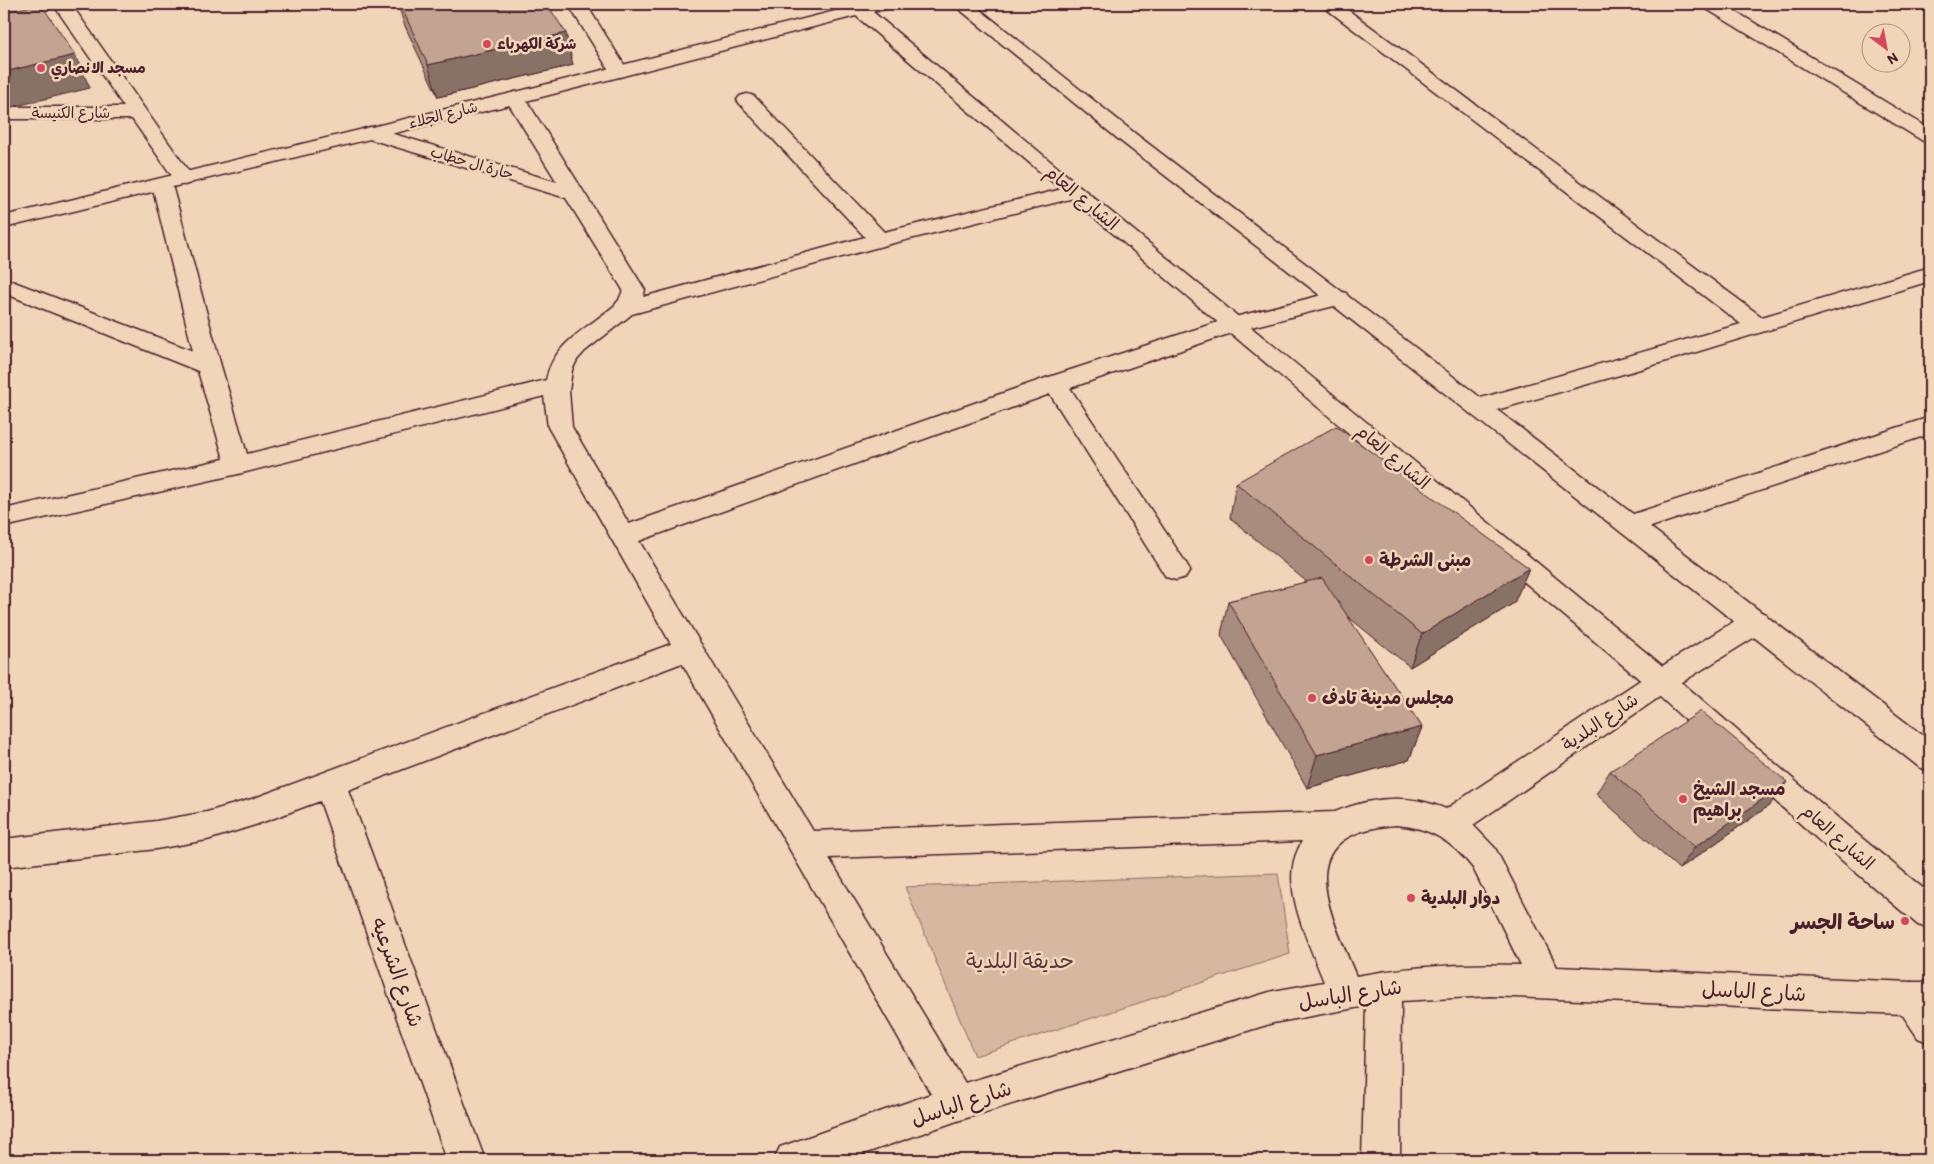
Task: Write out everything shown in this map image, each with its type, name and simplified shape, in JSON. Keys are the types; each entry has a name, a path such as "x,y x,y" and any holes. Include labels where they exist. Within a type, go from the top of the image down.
{"street":[{"path":"62,4 184,179"},
{"path":"577,4 619,71"},
{"path":"962,4 1130,139 1338,298 1930,758"},
{"path":"1329,4 1758,325"},
{"path":"1711,4 1930,136"},
{"name":"شارع الجلاء","path":"4,222 515,98 865,6"},
{"name":"الشارع العام","path":"865,6 1075,192 1661,681 1835,835 1930,914"},
{"path":"515,98 634,290 633,299 627,308"},
{"path":"747,100 879,240"},
{"name":"شارع الكنيسة","path":"4,113 138,113"},
{"name":"حارة ال حطاب","path":"370,133 573,193"},
{"path":"162,185 209,366 238,465"},
{"path":"957,1103 688,649 560,427 557,385 560,370 568,355 578,343 627,308 879,240 1075,192"},
{"path":"1479,408 1629,365 1930,274"},
{"path":"4,285 209,366"},
{"path":"624,536 1055,384 1234,324 1338,298"},
{"path":"1055,384 1176,570"},
{"path":"4,518 238,465 557,385"},
{"path":"1630,525 1930,425"},
{"name":"شارع البلدية","path":"1447,825 1661,681 1756,622"},
{"path":"4,854 156,835 207,826 255,812 688,649"},
{"name":"شارع الشرعيه","path":"330,784 466,1160"},
{"path":"1346,994 1312,903 1309,868 1312,852 1321,837 1336,826 1364,815 1392,812 1429,817 1447,825 1463,835 1484,858 1547,982"},
{"path":"805,845 1336,826"},
{"name":"شارع الباسل","path":"794,1160 957,1103 1274,1007 1384,987 1481,980 1547,982 1924,1007"},
{"path":"1381,1160 1384,987"}],"green space":[{"name":"حديقة البلدية","path":"1278,873 1290,954 975,1056 905,887"}],"building":[{"path":"41,4 75,55 4,72 4,12"},
{"path":"400,4 547,4 566,33 428,65"},
{"name":"مبنى الشرطة","path":"1336,426 1529,568 1422,634 1236,483"},
{"path":"1322,578 1422,727 1317,755 1228,601"},
{"name":"مسجد الشيخ براهيم","path":"1701,711 1787,782 1695,847 1610,771"}],"place":[{"name":"شركة الكهرباء","path":"487,44"},
{"name":"مسجد الانصاري","path":"41,68"},
{"name":"مبنى الشرطة","path":"1369,560"},
{"name":"مجلس مدينة تادف","path":"1312,698"},
{"name":"مسجد الشيخ براهيم","path":"1683,799"},
{"name":"دوار البلدية","path":"1411,898"},
{"name":"ساحة الجسر","path":"1905,921"}]}
